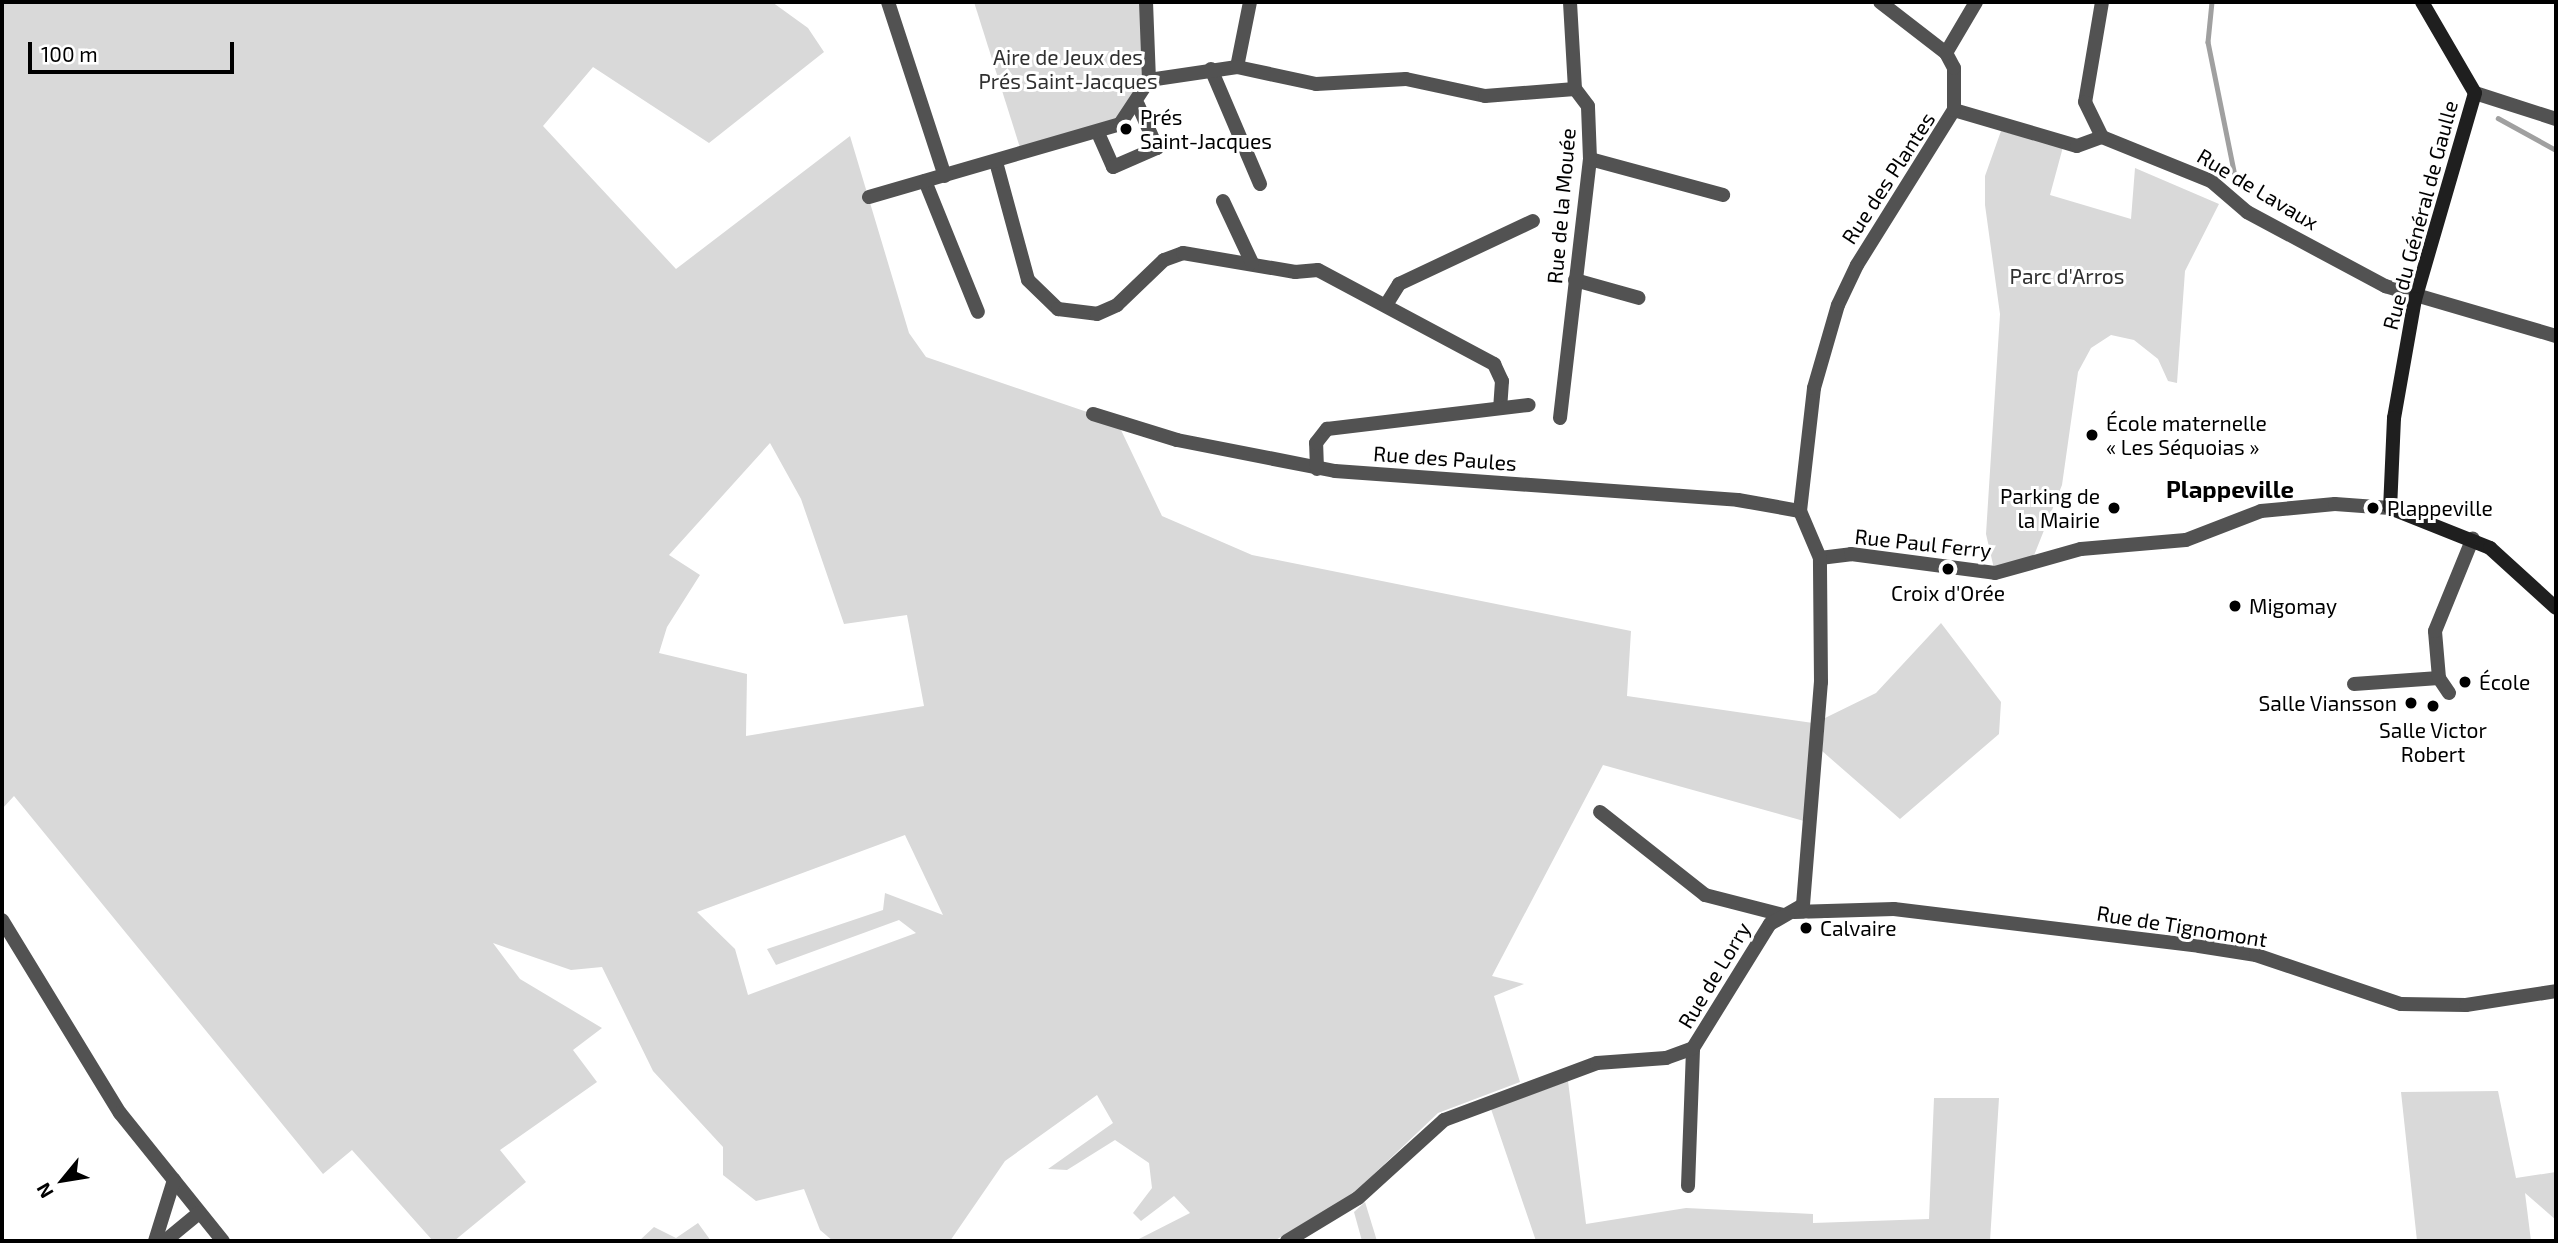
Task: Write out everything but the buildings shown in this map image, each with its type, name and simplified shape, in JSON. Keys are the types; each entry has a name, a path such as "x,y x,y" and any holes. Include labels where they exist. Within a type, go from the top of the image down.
{"street":[{"path":"888,2 945,176"},
{"path":"869,197 1098,133 1121,124 1138,105 1149,80 1146,2"},
{"path":"1237,67 1250,2"},
{"name":"Rue de la Mouée","path":"1560,418 1590,159 1588,106 1575,89 1570,2"},
{"path":"1880,2 1946,53 1976,2"},
{"path":"1954,110 2077,146 2102,137 2085,102 2102,2"},
{"name":"Rue du Général de Gaulle","path":"2390,508 2394,418 2416,299 2475,93 2422,2"},
{"name":"Rue des Plantes","path":"1800,511 1814,388 1838,305 1874,234 1954,110 1954,68 1946,53"},
{"path":"1149,80 1237,67 1316,83 1406,79 1485,96 1575,89"},
{"path":"1211,69 1260,184"},
{"path":"2475,93 2556,119"},
{"path":"1098,133 1113,167 1157,148 1138,105"},
{"name":"Rue de Lavaux","path":"2102,137 2157,156 2227,194 2247,212 2416,299 2556,336"},
{"path":"1590,159 1723,195"},
{"path":"996,162 1028,280 1058,309 1097,314 1117,305 1164,260 1183,253 1318,270 1494,365 1502,381 1500,407"},
{"path":"925,181 978,313"},
{"path":"1223,201 1252,263"},
{"path":"1386,305 1399,284 1533,221"},
{"path":"1575,279 1639,298"},
{"path":"1317,469 1316,443 1327,429 1529,405"},
{"name":"Rue des Paules","path":"1093,414 1177,440 1317,469 1738,500 1800,511"},
{"name":"Rue Paul Ferry","path":"1820,558 1851,554 1995,573 2081,549 2186,540 2261,511 2335,504 2390,508"},
{"path":"2390,508 2473,538 2556,608"},
{"name":"Rue de Lorry","path":"1287,1241 1357,1198 1444,1120 1597,1063 1666,1058 1693,1048 1758,941 1807,894 1821,682 1820,558 1810,527 1800,511"},
{"path":"2449,693 2439,678 2435,631 2473,538"},
{"path":"2354,684 2439,678"},
{"name":"Rue de Tignomont","path":"1600,812 1705,895 1789,914 1894,909 2211,947 2256,956 2401,1004 2466,1005 2556,991"},
{"path":"2,920 77,1050 223,1241"},
{"path":"1688,1186 1693,1048"},
{"path":"155,1241 174,1180"},
{"path":"165,1241 200,1213"}],"green space":[{"path":"2,2 772,2 808,28 824,52 709,143 593,67 543,126 676,269 850,136 909,333 926,357 1093,414 1121,430 1162,516 1252,555 1631,631 1627,696 1813,723 1804,821 1603,765 1492,976 1524,984 1494,996 1520,1082 1438,1113 1353,1194 1274,1241 1135,1241 1190,1213 1174,1196 1141,1221 1133,1213 1152,1188 1149,1163 1115,1140 1067,1170 1048,1169 1113,1123 1097,1095 1005,1161 950,1241 833,1241 820,1230 804,1189 756,1201 723,1175 723,1147 653,1071 602,967 571,970 493,943 520,979 602,1028 573,1050 597,1082 500,1150 526,1182 454,1241 433,1241 352,1150 323,1174 14,796 2,809","holes":["770,443 801,499 844,624 907,615 924,706 746,736 747,674 659,653 667,627 700,575 669,555","905,835 943,915 885,893 883,910 767,949 776,965 899,920 916,933 748,995 735,949 697,912"]},
{"name":"Aire de Jeux des Prés Saint-Jacques","path":"974,2 1146,2 1149,80 1129,116 1022,154"},
{"name":"Parc d'Arros","path":"2001,131 2063,147 2050,195 2131,219 2135,168 2219,204 2185,271 2177,383 2168,381 2158,359 2134,340 2111,335 2091,348 2078,372 2062,485 2031,563 1995,573 1986,534 2000,314 1985,205 1985,176"},
{"path":"1941,623 2001,702 1999,734 1900,819 1822,751 1825,718 1876,693"},
{"path":"1568,1081 1586,1224 1686,1208 1813,1214 1813,1223 1929,1219 1934,1098 1999,1098 1990,1241 1536,1241 1491,1109"},
{"path":"2498,1091 2516,1178 2556,1172 2556,1220 2525,1193 2531,1241 2417,1241 2401,1092"},
{"path":"1365,1202 1377,1241 1362,1241 1354,1212"},
{"path":"698,1223 711,1241 639,1241 654,1227 676,1238"}],"waterway":[{"path":"2212,2 2208,42 2235,176"},
{"path":"2498,118 2556,150"}],"place":[{"name":"Prés Saint-Jacques","path":"1126,129"},
{"name":"École maternelle « Les Séquoias »","path":"2092,435"},
{"name":"Parking de la Mairie","path":"2114,508"},
{"name":"Plappeville","path":"2373,508"},
{"name":"Croix d'Orée","path":"1948,569"},
{"name":"Migomay","path":"2235,606"},
{"name":"École","path":"2465,682"},
{"name":"Salle Viansson","path":"2411,703"},
{"name":"Salle Victor Robert","path":"2433,706"},
{"name":"Calvaire","path":"1806,928"}],"district":[{"name":"Plappeville","path":"2230,489"}]}
